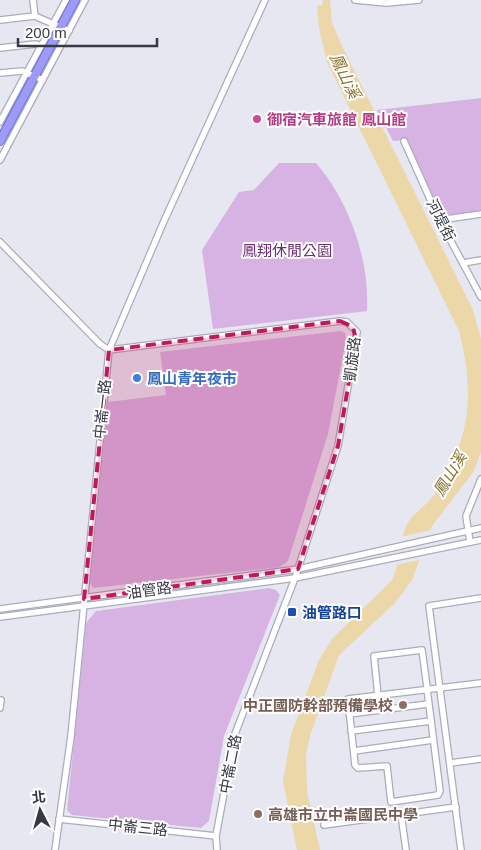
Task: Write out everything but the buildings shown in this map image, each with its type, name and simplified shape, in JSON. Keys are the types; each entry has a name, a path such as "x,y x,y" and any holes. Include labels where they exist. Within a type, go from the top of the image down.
{"main road":[{"path":"0,141 2,130 57,26 75,0"}],"street":[{"path":"33,0 35,16"},
{"path":"0,122 31,75 41,46 57,26 66,0"},
{"path":"0,160 85,0"},
{"name":"中崙一路","path":"55,850 71,736 109,350 160,230 265,0"},
{"path":"355,0 386,3 419,0"},
{"path":"0,20 35,16 69,31"},
{"path":"0,48 36,44 41,46"},
{"path":"0,73 22,71 43,80"},
{"path":"2,130 14,136"},
{"name":"河堤街","path":"404,142 440,220 481,297"},
{"path":"440,220 481,214"},
{"path":"0,242 100,344 109,350"},
{"path":"463,263 481,260"},
{"name":"凱旋路","path":"109,350 340,321 353,327 356,332 356,340 338,446 298,569"},
{"path":"470,542 466,516 481,481"},
{"path":"298,569 444,534 481,528"},
{"path":"295,578 481,540"},
{"name":"中崙二路","path":"217,850 216,836 235,734 298,569"},
{"name":"油管路","path":"0,617 83,602 298,569"},
{"name":"油管路","path":"0,609 83,602 295,578"},
{"path":"462,850 429,606 481,598"},
{"path":"378,696 374,656 422,650 427,689 428,704 440,791 438,795 391,802 387,766 358,768 355,765 348,700 378,696 427,689 481,683"},
{"path":"0,708 1,700"},
{"path":"349,714 428,704"},
{"path":"351,731 431,721"},
{"path":"354,751 433,740"},
{"path":"450,763 481,759"},
{"path":"324,825 456,807"},
{"path":"401,814 406,850"},
{"name":"中崙三路","path":"59,819 216,836"}],"highlighted area":[{"path":"340,321 353,327 356,340 338,446 298,569 84,599 109,350"}],"green space":[{"path":"481,98 481,211 446,215 438,211 405,140 393,141 377,110"},
{"name":"鳳翔休閒公園","path":"279,163 316,163 328,178 347,213 361,252 365,272 367,311 213,329 202,250 239,192 254,190"},
{"path":"341,331 345,333 346,339 328,434 288,561 280,567 93,588 90,583 108,402 166,395 160,352"},
{"path":"269,588 276,590 280,595 224,736 209,821 201,828 72,815 67,810 86,623 96,611"}],"water":[{"name":"鳳山溪","path":"323,0 330,0 332,23 343,48 473,310 481,339 481,452 474,471 432,526 412,580 395,603 339,655 310,736 306,754 307,791 320,850 297,850 283,781 291,735 319,660 332,639 392,580 397,567 403,535 408,523 435,494 456,454 463,435 468,395 467,375 459,331 327,62 319,28 317,5 322,6"}],"pier":[{"path":"434,529 424,559 396,565 401,537"}],"place":[{"name":"御宿汽車旅館 鳳山館","path":"257,119"},
{"name":"鳳山青年夜市","path":"137,378"},
{"name":"油管路口","path":"292,612"},
{"name":"中正國防幹部預備學校","path":"403,705"},
{"name":"高雄市立中崙國民中學","path":"258,814"}]}
